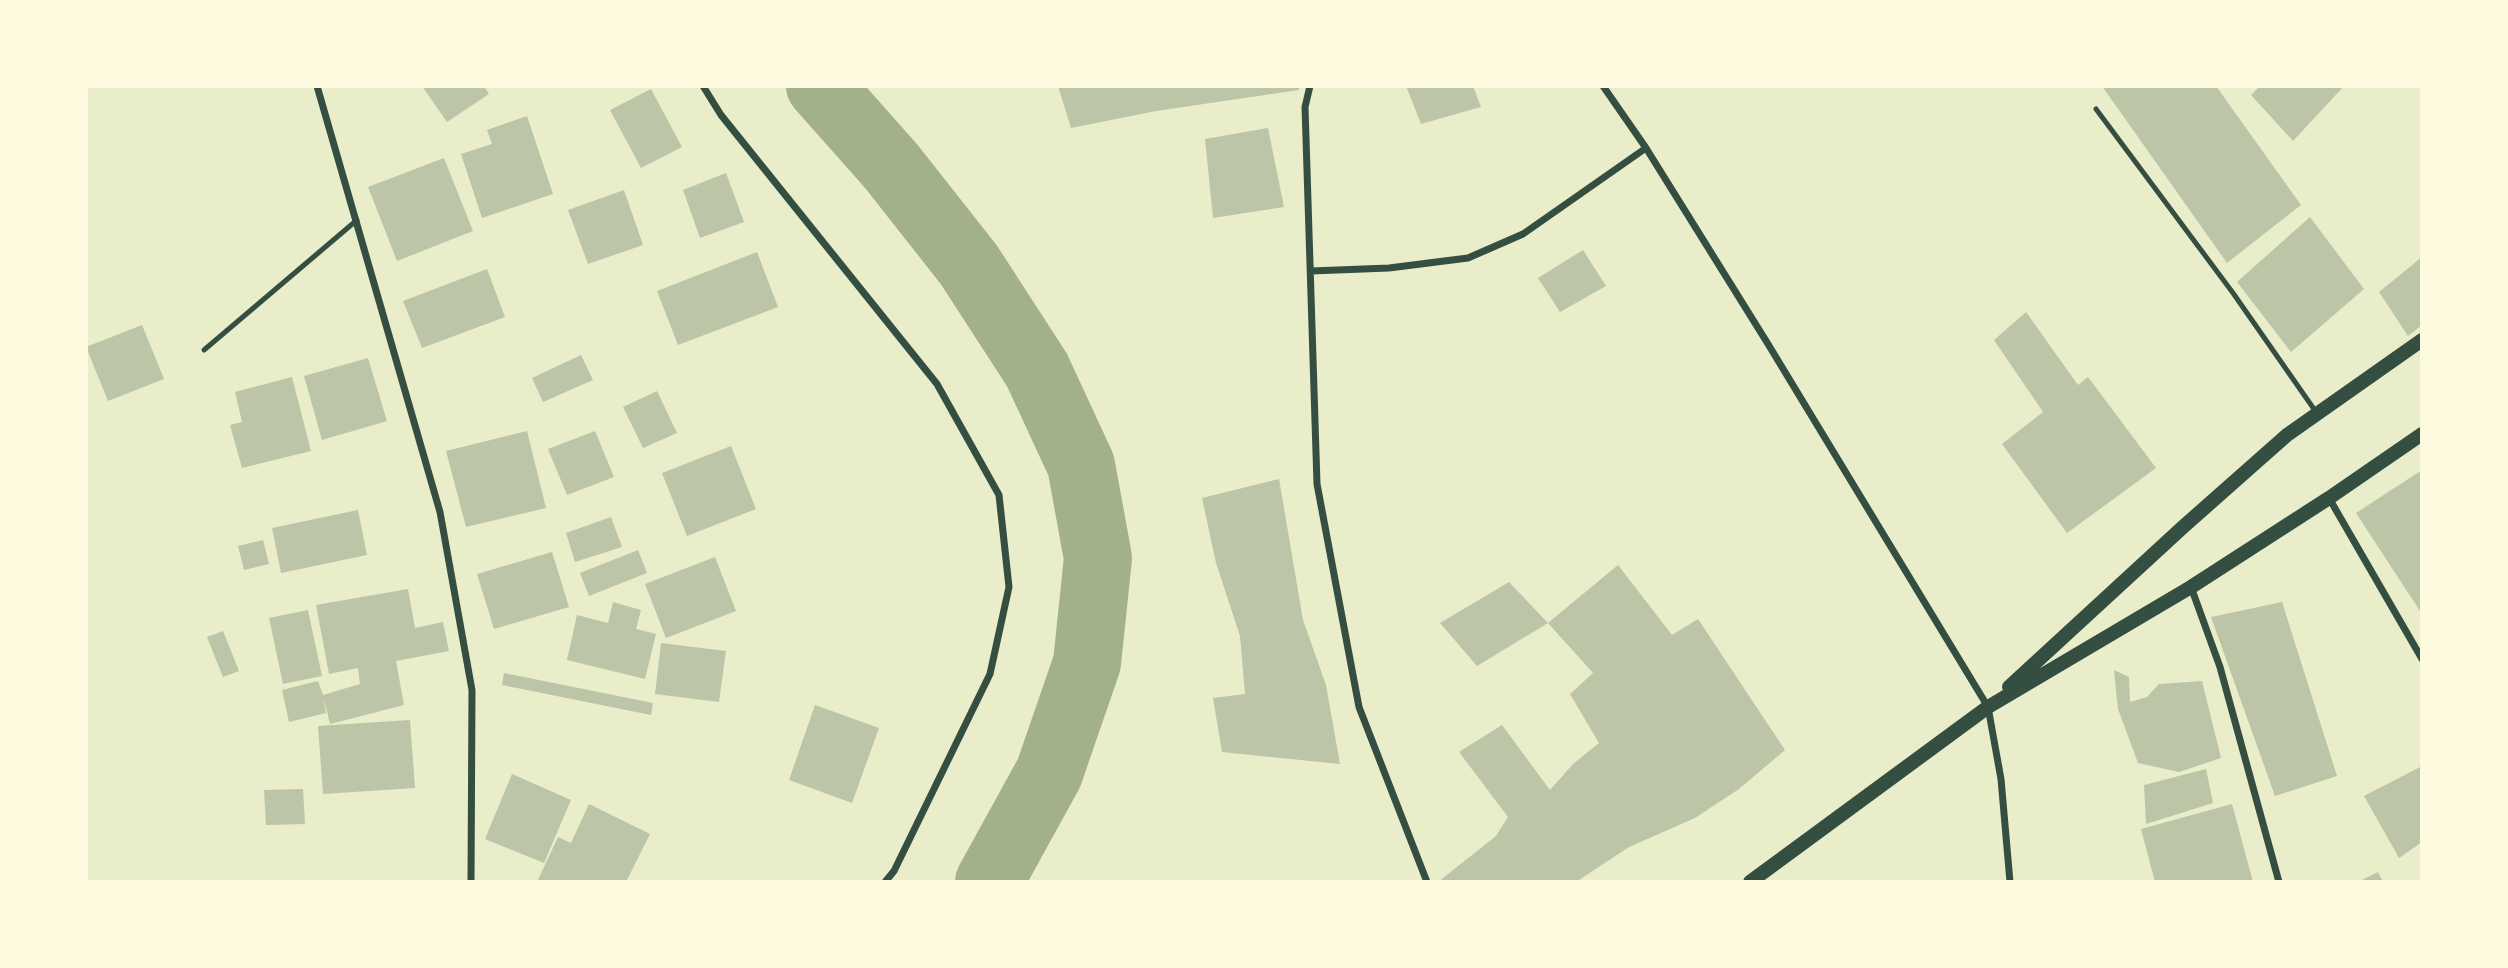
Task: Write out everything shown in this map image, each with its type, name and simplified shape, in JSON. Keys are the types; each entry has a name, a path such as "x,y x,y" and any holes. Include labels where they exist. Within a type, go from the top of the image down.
{"main road":[{"path":"1987,707 2287,435 2422,340"},
{"path":"1750,882 1987,707 2191,587 2422,434"}],"street":[{"path":"317,86 440,512 472,690 471,882"},
{"path":"703,86 721,115 936,384 999,495 1009,587 990,674 894,872 885,882"},
{"path":"1310,86 1305,107 1317,484 1359,708 1427,882"},
{"path":"1603,86 1646,148 1987,707 2001,779 2010,882"},
{"path":"1311,271 1389,268 1468,258 1523,234 1646,148"},
{"path":"2329,498 2422,659"},
{"path":"2191,587 2220,667 2279,882"}],"lane":[{"path":"2096,108 2233,293 2317,414"},
{"path":"204,350 357,220"}],"building":[{"path":"422,86 484,86 489,94 447,122"},
{"path":"1058,86 1299,86 1299,90 1156,111 1071,128"},
{"path":"1406,86 1473,86 1481,107 1421,124"},
{"path":"2102,86 2216,86 2301,205 2227,263"},
{"path":"2260,86 2344,86 2293,141 2251,95"},
{"path":"651,89 682,147 641,168 610,110"},
{"path":"527,116 553,194 482,218 461,154 492,144 487,130"},
{"path":"1268,128 1284,207 1213,218 1205,139"},
{"path":"444,158 473,231 397,261 368,187"},
{"path":"726,173 744,222 700,238 683,190"},
{"path":"624,190 643,245 588,264 568,210"},
{"path":"2310,217 2364,289 2291,352 2237,282"},
{"path":"1583,250 1606,286 1560,312 1538,278"},
{"path":"757,252 778,307 678,345 657,291"},
{"path":"2422,257 2422,325 2408,336 2379,292"},
{"path":"487,269 505,317 422,348 403,301"},
{"path":"2026,312 2078,385 2088,377 2156,468 2067,533 2002,444 2043,412 1994,340"},
{"path":"142,325 164,379 108,401 86,347"},
{"path":"581,355 593,380 543,402 532,378"},
{"path":"368,358 387,421 322,440 304,376"},
{"path":"292,377 311,451 242,468 230,425 242,422 235,392"},
{"path":"657,391 677,433 643,448 623,407"},
{"path":"527,431 546,508 466,527 446,451"},
{"path":"595,431 614,477 567,495 548,449"},
{"path":"731,446 756,509 687,536 662,473"},
{"path":"2422,470 2422,614 2356,513"},
{"path":"1279,479 1303,620 1326,685 1340,764 1222,752 1213,698 1245,694 1240,636 1216,563 1202,498"},
{"path":"358,510 367,555 281,573 272,528"},
{"path":"611,517 622,547 575,562 566,533"},
{"path":"263,540 269,564 244,570 238,546"},
{"path":"638,550 647,573 589,596 580,573"},
{"path":"552,552 569,607 494,629 477,574"},
{"path":"715,557 736,611 666,638 645,584"},
{"path":"1618,565 1672,635 1698,619 1785,750 1739,789 1695,818 1629,847 1576,882 1438,882 1496,836 1508,817 1459,752 1502,725 1550,790 1573,764 1599,743 1570,694 1593,673 1548,623"},
{"path":"1509,582 1548,623 1477,666 1440,623"},
{"path":"408,589 415,628 443,622 449,651 396,661 404,705 330,724 324,699 326,713 289,722 282,690 318,681 323,695 360,684 358,668 329,674 316,605"},
{"path":"613,602 641,610 636,629 656,634 645,679 567,660 577,615 608,623"},
{"path":"2282,602 2337,776 2275,796 2211,617"},
{"path":"308,610 322,676 283,684 269,618"},
{"path":"223,631 239,671 223,677 207,637"},
{"path":"661,643 726,651 719,702 655,694"},
{"path":"2114,670 2129,677 2130,702 2147,697 2159,684 2202,681 2221,758 2179,772 2138,763 2118,709"},
{"path":"504,673 653,703 651,715 502,685"},
{"path":"815,705 879,728 852,803 789,780"},
{"path":"410,720 415,788 323,794 318,726"},
{"path":"2422,766 2422,842 2399,858 2364,796"},
{"path":"2206,769 2213,803 2146,824 2144,785"},
{"path":"512,774 571,800 544,863 485,839"},
{"path":"303,789 305,824 266,825 264,790"},
{"path":"589,804 650,834 626,882 537,882 558,837 571,843"},
{"path":"2232,804 2253,882 2155,882 2141,829"},
{"path":"2378,872 2383,882 2358,882"}],"waterway":[{"path":"820,86 891,166 969,265 1037,370 1081,465 1098,558 1087,663 1049,773 989,882"}]}
